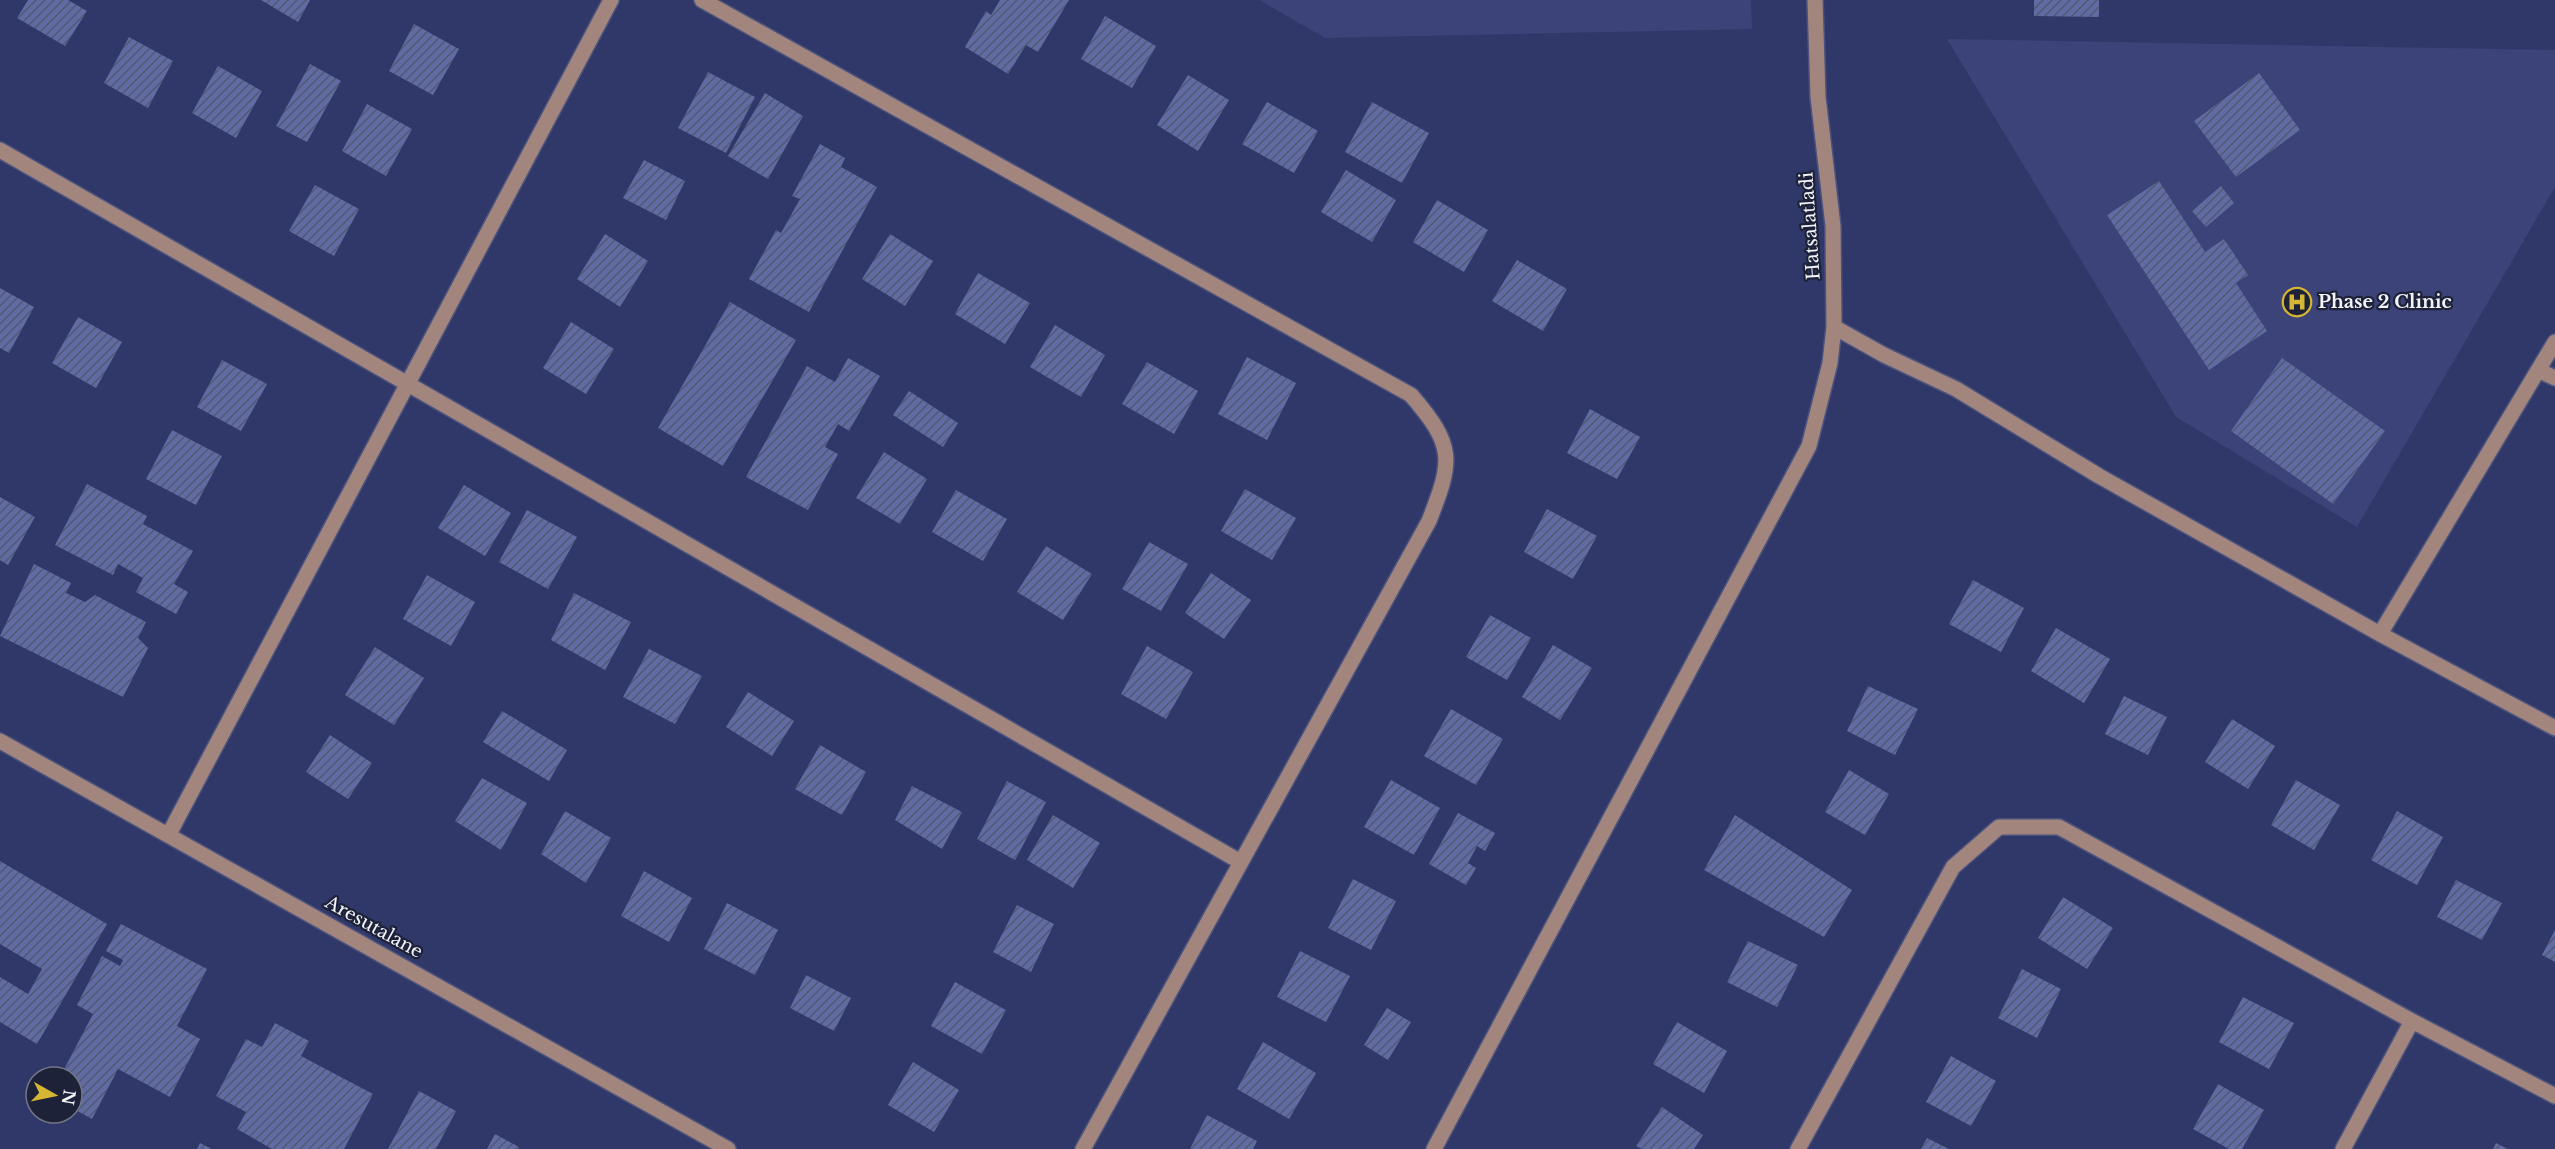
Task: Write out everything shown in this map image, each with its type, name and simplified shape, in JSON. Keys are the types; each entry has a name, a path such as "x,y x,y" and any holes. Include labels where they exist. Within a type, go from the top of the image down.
{"street":[{"path":"169,834 611,0"},
{"path":"702,0 1411,394 1437,424 1446,448 1445,480 1429,521 1239,861 1083,1149"},
{"name":"Hatsalatladi","path":"1434,1149 1809,446 1830,363 1834,327 1833,226 1818,97 1815,0"},
{"path":"0,150 1239,861"},
{"path":"1834,327 1884,355 1956,389 2099,476 2380,634 2555,728"},
{"path":"2380,634 2555,342"},
{"path":"2538,370 2555,378"},
{"name":"Aresutalane","path":"0,741 728,1149"},
{"path":"1798,1149 1953,867 1999,827 2059,827 2412,1021 2555,1096"},
{"path":"2343,1149 2412,1021"}],"shaded area":[{"path":"1259,0 1751,0 1752,29 1325,38"},
{"name":"Phase 2 Clinic","path":"1947,39 2555,50 2555,187 2357,527 2176,417"}],"building":[{"path":"28,0 68,0 87,11 65,46 17,18"},
{"path":"261,0 310,0 298,22"},
{"path":"1000,0 1069,0 1038,52 1026,45 1008,74 965,47 986,11 991,15"},
{"path":"2034,0 2099,0 2099,17 2034,16"},
{"path":"1105,16 1156,46 1132,88 1081,59"},
{"path":"414,24 459,49 433,95 389,71"},
{"path":"129,37 173,61 148,108 104,83"},
{"path":"310,64 341,81 307,142 276,126"},
{"path":"218,66 262,91 236,138 192,113"},
{"path":"708,72 755,97 726,153 678,128"},
{"path":"2259,73 2300,130 2236,177 2194,121"},
{"path":"1188,75 1229,100 1198,151 1157,125"},
{"path":"765,93 803,116 768,179 728,156"},
{"path":"1267,102 1318,131 1294,173 1242,144"},
{"path":"1372,102 1429,133 1402,183 1345,152"},
{"path":"367,104 412,129 386,176 342,151"},
{"path":"820,144 845,158 841,167 877,187 809,312 749,279 776,230 781,233 800,199 792,196"},
{"path":"644,160 685,181 666,220 623,198"},
{"path":"1346,170 1396,200 1372,242 1321,212"},
{"path":"2159,181 2205,252 2224,239 2248,275 2236,283 2267,331 2209,370 2107,215"},
{"path":"315,185 359,209 334,256 289,231"},
{"path":"2221,186 2234,203 2206,227 2192,211"},
{"path":"1437,200 1488,230 1464,272 1413,242"},
{"path":"605,234 648,261 620,307 577,279"},
{"path":"890,234 933,261 905,306 862,279"},
{"path":"1517,260 1567,289 1543,331 1492,301"},
{"path":"978,273 1030,303 1005,344 955,314"},
{"path":"0,288 34,307 9,353 0,348"},
{"path":"730,302 796,340 723,466 658,428"},
{"path":"78,317 122,342 96,388 52,363"},
{"path":"571,322 614,349 586,394 543,368"},
{"path":"1055,325 1105,355 1081,397 1030,367"},
{"path":"1247,357 1296,383 1267,440 1218,414"},
{"path":"848,358 880,376 849,431 838,424 825,447 838,454 808,510 746,477 807,366 835,382"},
{"path":"2282,358 2385,431 2333,504 2231,431"},
{"path":"222,360 267,384 241,431 197,407"},
{"path":"1147,362 1198,391 1174,434 1122,404"},
{"path":"909,391 958,423 943,447 893,415"},
{"path":"1590,409 1640,437 1617,479 1567,453"},
{"path":"172,430 222,456 196,505 146,479"},
{"path":"884,452 927,479 900,524 856,498"},
{"path":"87,484 147,516 143,524 193,551 174,584 188,592 176,614 136,592 143,578 118,564 113,575 55,545"},
{"path":"464,485 511,513 485,556 438,528"},
{"path":"1245,489 1296,518 1272,560 1221,531"},
{"path":"956,490 1007,519 983,561 932,532"},
{"path":"0,497 35,517 8,565 0,560"},
{"path":"1547,509 1597,536 1573,579 1524,552"},
{"path":"527,510 577,537 548,589 499,562"},
{"path":"1149,542 1188,564 1161,611 1122,589"},
{"path":"1046,546 1092,574 1063,620 1017,592"},
{"path":"34,564 71,583 66,593 85,602 95,595 146,622 138,638 148,648 123,697 0,636"},
{"path":"1211,573 1251,600 1224,639 1185,613"},
{"path":"427,575 475,602 451,646 403,619"},
{"path":"1973,580 2024,608 2001,652 1949,624"},
{"path":"574,593 631,622 605,670 551,640"},
{"path":"1490,615 1531,638 1507,680 1466,657"},
{"path":"2056,628 2110,659 2084,703 2031,671"},
{"path":"1553,645 1592,668 1560,720 1522,697"},
{"path":"1147,646 1193,672 1166,719 1121,694"},
{"path":"375,647 424,678 394,725 345,695"},
{"path":"649,649 702,676 675,724 623,697"},
{"path":"1868,686 1918,709 1895,755 1847,731"},
{"path":"748,692 794,721 772,756 726,727"},
{"path":"2124,696 2167,717 2148,755 2105,734"},
{"path":"1451,709 1503,739 1476,785 1424,756"},
{"path":"502,711 567,750 549,781 483,742"},
{"path":"2232,719 2275,746 2248,789 2205,762"},
{"path":"330,735 372,763 348,799 306,772"},
{"path":"820,745 866,772 842,815 795,789"},
{"path":"1849,770 1889,794 1865,835 1825,812"},
{"path":"482,778 527,803 501,850 455,821"},
{"path":"1391,780 1440,808 1414,855 1364,827"},
{"path":"2296,780 2340,805 2314,850 2271,825"},
{"path":"1007,781 1046,802 1015,860 977,839"},
{"path":"912,786 962,812 942,849 895,820"},
{"path":"565,811 611,838 586,883 541,854"},
{"path":"2397,811 2443,837 2417,885 2371,860"},
{"path":"1458,813 1495,833 1485,851 1477,846 1468,863 1476,868 1466,885 1429,864"},
{"path":"1053,815 1100,843 1073,888 1027,860"},
{"path":"1735,815 1852,890 1824,937 1704,870"},
{"path":"0,861 107,924 37,1044 0,1022 0,977 28,994 42,969 0,944"},
{"path":"644,871 692,898 669,942 621,916"},
{"path":"1353,879 1396,901 1371,950 1328,928"},
{"path":"2456,880 2502,903 2482,940 2437,917"},
{"path":"2063,897 2113,928 2087,969 2038,938"},
{"path":"727,903 778,930 755,975 704,949"},
{"path":"1017,905 1054,924 1031,972 993,952"},
{"path":"121,924 207,969 177,1026 200,1039 170,1097 118,1069 92,1119 84,1115 84,1065 66,1065 93,1014 77,1005 102,956 120,966 123,960 106,951"},
{"path":"2555,930 2555,962 2542,955"},
{"path":"1748,941 1798,965 1777,1007 1727,982"},
{"path":"1300,951 1350,976 1326,1022 1277,997"},
{"path":"2022,969 2061,989 2037,1038 1998,1018"},
{"path":"806,975 851,998 834,1031 790,1008"},
{"path":"955,982 1006,1010 982,1054 931,1026"},
{"path":"2243,997 2294,1023 2269,1069 2219,1042"},
{"path":"1387,1008 1411,1022 1388,1060 1364,1045"},
{"path":"1677,1022 1727,1051 1704,1093 1653,1064"},
{"path":"275,1023 309,1041 301,1056 373,1094 344,1149 272,1149 237,1129 246,1112 216,1096 246,1039 262,1047"},
{"path":"1263,1042 1316,1073 1289,1119 1237,1089"},
{"path":"1951,1056 1996,1081 1971,1126 1926,1102"},
{"path":"913,1062 959,1090 934,1132 888,1105"},
{"path":"2218,1084 2264,1110 2242,1149 2229,1149 2193,1129"},
{"path":"419,1091 456,1111 436,1149 388,1149"},
{"path":"1662,1107 1703,1135 1694,1149 1642,1149 1636,1146"},
{"path":"1207,1115 1257,1141 1253,1149 1190,1149"},
{"path":"495,1134 519,1147 518,1149 487,1149"},
{"path":"1927,1138 1949,1149 1921,1149"},
{"path":"200,1143 212,1149 197,1149"},
{"path":"2496,1143 2508,1149 2493,1149"}],"place":[{"name":"Phase 2 Clinic","path":"2297,302"}]}
